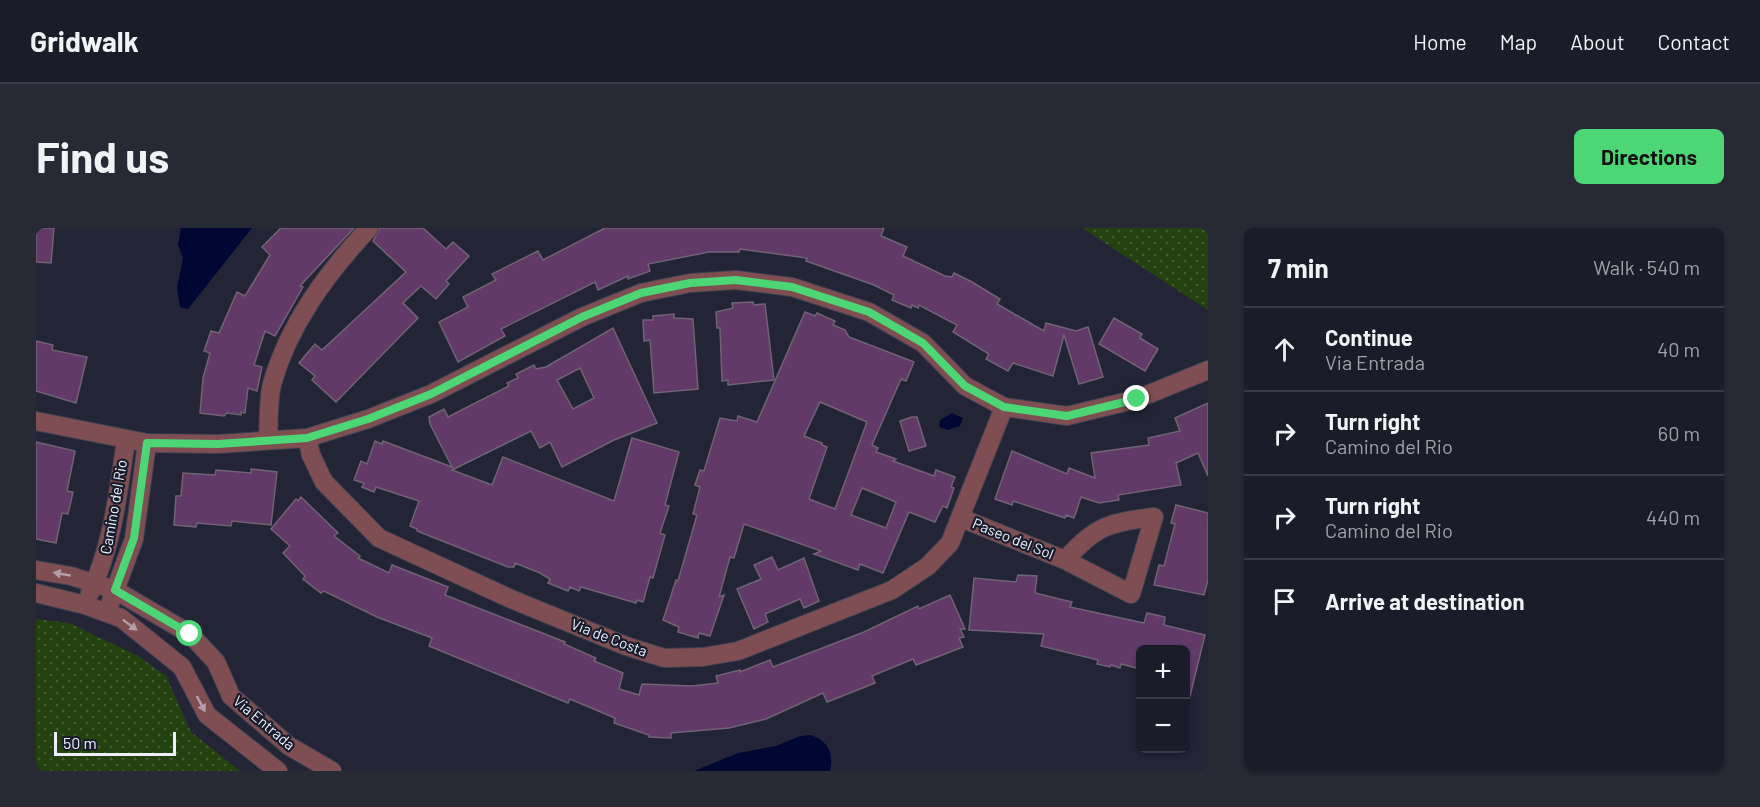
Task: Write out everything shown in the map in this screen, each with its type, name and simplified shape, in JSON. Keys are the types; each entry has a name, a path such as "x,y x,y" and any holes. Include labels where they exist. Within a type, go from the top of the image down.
{"street":[{"path":"268,439 272,385 291,333 319,288 369,228"},
{"name":"Camino del Rio","path":"36,421 147,443 218,444 307,438 368,419 431,394 582,317 641,293 690,283 736,280 792,287 869,312 923,343 965,386 1004,407 1067,416 1137,399 1208,370"},
{"name":"Via de Costa","path":"307,438 311,455 324,482 379,538 511,599 626,646 664,658 703,657 738,651 892,590 928,566 950,543 1004,407"},
{"name":"Camino del Rio","path":"85,605 102,567 113,523 126,440"},
{"name":"Camino del Rio","path":"106,613 134,538 147,443"},
{"name":"Paseo del Sol","path":"961,519 1065,560 1131,594 1154,517 1113,522 1086,537 1065,560"},
{"name":"Via Entrada","path":"36,570 71,576 115,590 190,634 216,662 231,696 289,746 330,770"},
{"name":"Via Entrada","path":"36,593 85,605 122,618 182,667 207,715 278,771"},
{"path":"189,680 216,662"}],"green space":[{"path":"1083,228 1208,228 1208,310 1085,230"},
{"path":"36,619 69,623 138,656 166,676 191,732 240,771 36,771"}],"water":[{"path":"181,228 252,228 188,309 180,307 177,288 183,258 178,245"},
{"path":"952,413 963,418 960,426 948,430 939,427 940,420"},
{"path":"811,735 826,744 831,759 830,771 694,771 738,753 776,746 800,736"}],"building":[{"path":"36,228 54,228 51,263 36,262"},
{"path":"281,228 354,228 300,286 303,287 275,336 265,331 254,365 262,367 257,391 248,388 245,413 241,412 241,415 227,413 224,416 200,413 203,378 210,353 204,351 211,331 219,333 237,292 245,296 270,255 262,247"},
{"path":"380,228 423,228 446,249 453,242 469,256 446,281 449,284 436,299 421,286 403,303 418,318 336,402 312,380 315,376 299,363 315,344 322,350 406,272 373,241"},
{"path":"605,228 884,228 881,236 907,247 903,256 945,276 952,277 954,273 972,282 1000,299 997,304 1044,331 1046,323 1076,331 1088,327 1103,377 1079,384 1064,335 1053,376 1013,363 1008,371 986,359 989,354 953,332 957,325 919,305 918,308 912,305 911,308 892,300 894,295 874,285 806,261 807,258 740,249 739,252 709,252 648,264 650,271 628,279 628,276 598,290 595,282 501,329 505,336 458,362 439,322 468,307 463,297 496,280 492,274 538,251 543,260"},
{"path":"753,302 754,305 765,304 774,380 728,385 728,380 722,381 720,328 717,328 716,312 733,308 732,303"},
{"path":"805,312 815,316 817,313 835,321 833,325 845,330 849,337 914,362 906,381 901,379 872,445 878,448 876,452 896,459 893,461 934,476 936,470 955,477 947,508 943,506 935,522 909,512 883,573 860,564 858,570 814,554 821,551 744,524 734,558 730,557 719,597 724,595 710,636 699,633 698,638 678,632 679,627 663,620 676,580 678,581 697,515 693,514 700,487 695,485 700,470 704,471 720,418 737,421 738,416 757,422","holes":["820,402 867,422 835,509 809,499 827,447 804,436","862,488 896,502 886,528 851,515"]},
{"path":"674,314 674,318 693,319 698,389 654,393 650,340 644,341 643,320 653,320 653,316"},
{"path":"1114,318 1142,334 1140,338 1158,349 1145,371 1099,344"},
{"path":"613,328 657,423 614,440 562,467 550,442 540,448 531,431 452,470 492,485 503,457 614,501 632,438 679,452 665,505 669,506 660,533 665,535 653,578 650,577 643,602 637,600 636,603 581,587 579,591 570,587 568,591 548,583 550,579 540,573 515,563 514,567 508,567 417,531 410,526 419,501 376,487 374,492 362,487 364,483 354,480 361,461 367,464 375,441 382,444 383,441 452,467 430,424 429,417 444,409 448,417 509,386 507,383 518,378 516,374 534,365 536,369 546,367","holes":["580,368 594,398 573,409 557,380"]},
{"path":"36,341 53,345 52,350 87,357 76,403 36,391"},
{"path":"1208,403 1208,476 1198,453 1176,463 1181,485 1118,495 1119,500 1099,503 1081,497 1074,518 1066,515 1065,518 1013,501 1012,505 995,499 1012,451 1067,474 1069,468 1095,478 1091,453 1149,445 1148,438 1180,431 1175,418"},
{"path":"917,417 926,446 909,451 900,421"},
{"path":"36,442 75,451 67,491 73,492 68,514 62,513 56,543 36,539"},
{"path":"251,469 277,472 271,525 232,521 231,526 197,523 196,527 174,525 176,496 181,496 183,473 215,475 216,470 251,473"},
{"path":"301,497 338,533 334,536 360,556 358,558 389,573 392,565 448,587 445,595 565,642 564,644 596,658 594,661 623,673 619,689 639,695 642,684 692,686 718,683 716,676 740,670 740,672 770,660 773,667 864,632 918,606 919,609 950,595 965,629 960,629 964,637 959,638 963,647 916,665 913,659 872,676 875,683 827,702 823,693 766,719 729,728 671,733 671,738 649,737 649,735 614,723 615,718 570,699 568,703 429,646 432,638 377,617 324,591 321,593 303,579 305,576 283,553 290,546 271,529 296,499 298,501"},
{"path":"1176,505 1208,513 1208,580 1204,595 1154,585 1159,565 1164,566 1175,524 1171,523"},
{"path":"772,557 778,570 804,558 819,601 804,608 800,599 765,614 768,622 754,629 737,589 761,579 754,565"},
{"path":"1018,575 1037,576 1035,593 1072,602 1070,607 1144,623 1147,613 1165,617 1164,625 1205,635 1190,696 1190,645 1136,645 1136,668 1121,664 1120,668 1097,664 1098,660 1041,646 1044,634 969,630 974,578 1016,582"}],"route":[{"path":"190,634 115,590 134,538 147,443 218,444 307,438 368,419 431,394 582,317 641,293 690,283 736,280 792,287 884,319 923,343 965,386 1004,407 1067,416 1137,399"}]}
